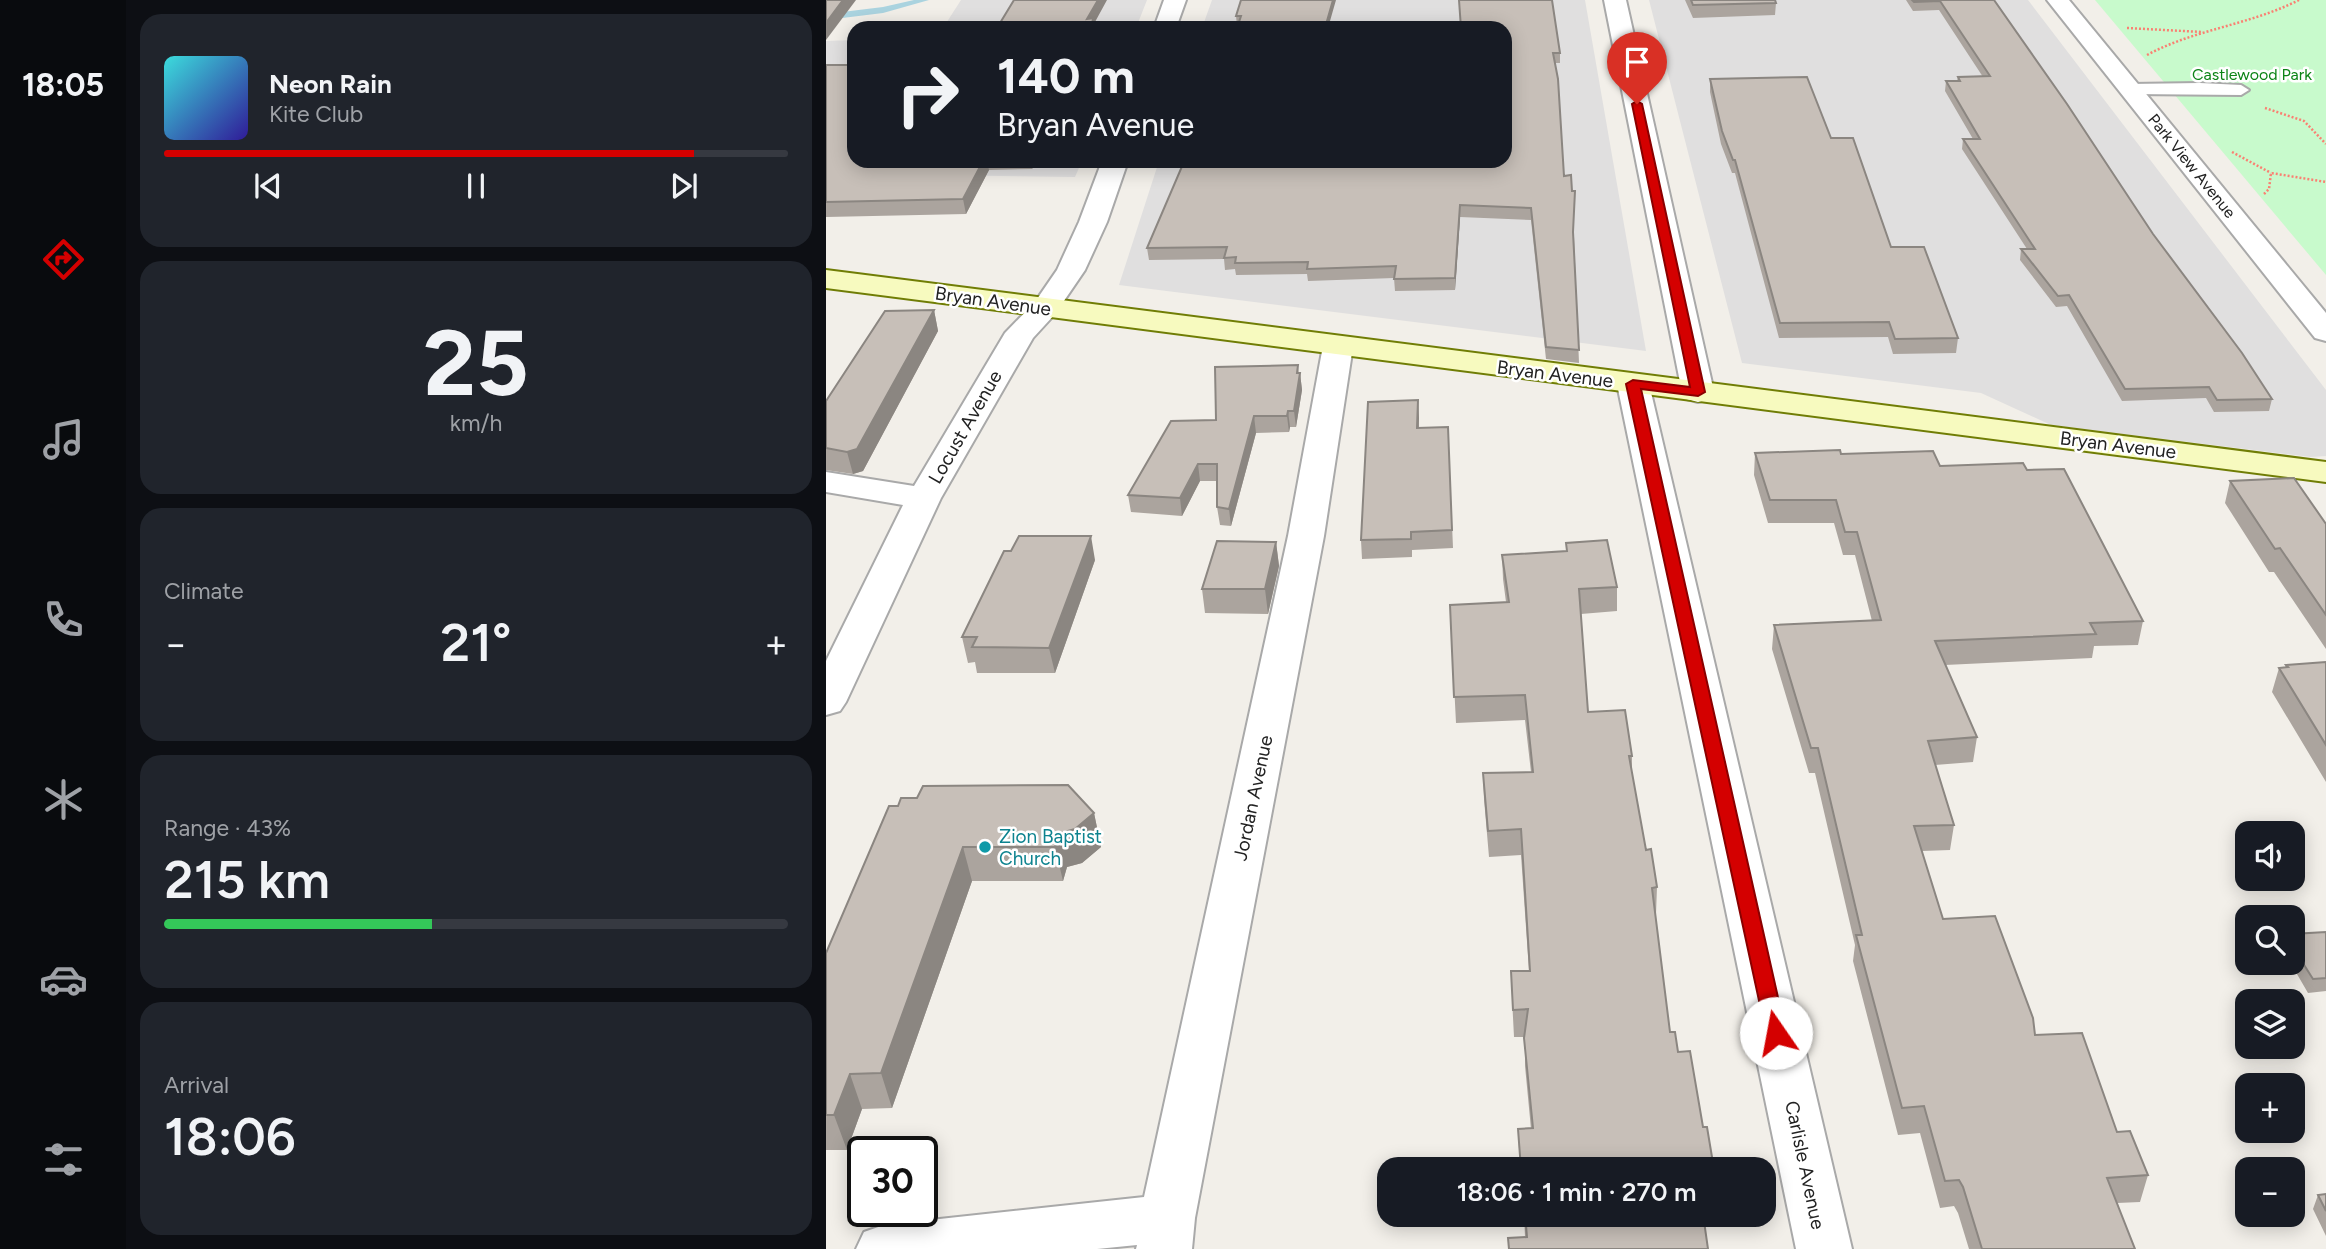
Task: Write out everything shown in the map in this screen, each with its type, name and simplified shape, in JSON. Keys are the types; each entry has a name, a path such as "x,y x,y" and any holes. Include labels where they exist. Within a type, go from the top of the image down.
{"street":[{"path":"1168,21 1175,0"},
{"path":"1615,0 1698,392"},
{"name":"Park View Avenue","path":"2058,0 2326,332"},
{"name":"Locust Avenue","path":"826,702 923,499 1020,333 1045,308 1071,270 1093,222 1112,168"},
{"name":"Bryan Avenue","path":"826,279 2324,474"},
{"name":"Jordan Avenue","path":"1165,1234 1306,536 1338,346"},
{"name":"Carlisle Avenue","path":"1633,384 1824,1249"},
{"path":"826,482 923,499"},
{"path":"884,1249 1165,1234"}],"lane":[{"path":"2130,89 2241,90"}],"path":[{"path":"2143,57 2161,46 2254,21 2299,0"},
{"path":"2117,26 2213,32"},
{"path":"2220,200 2258,199 2269,189 2271,173 2326,182"}],"shaded area":[{"path":"961,0 1147,0 1139,21 948,21"},
{"path":"1212,0 1585,0 1646,351 1119,285 1157,168 1512,168 1512,21 1204,21"},
{"path":"1649,0 2028,0 2326,390 2326,456 2311,457 2051,425 1981,393 1742,363"},
{"path":"847,40 847,144 826,144 826,41"},
{"path":"855,168 1079,168 1075,177 853,174"}],"green space":[{"name":"Castlewood Park","path":"2095,0 2326,0 2326,275"}],"building":[{"path":"826,0 843,0 826,23"},
{"path":"1014,0 1098,0 1087,19 1094,18 1092,21 1001,21"},
{"path":"1241,0 1333,0 1327,21 1239,21 1241,16 1236,16"},
{"path":"1459,0 1552,0 1560,53 1553,53 1558,79 1564,176 1571,175 1572,191 1575,191 1573,232 1579,350 1546,347 1531,208 1460,205 1455,278 1394,279 1396,266 1307,269 1308,262 1235,263 1236,257 1224,258 1227,247 1147,248 1181,168 1512,168 1512,21 1460,21"},
{"path":"1691,0 1775,0 1776,3 1693,5"},
{"path":"1912,0 1994,0 2153,234 2242,353 2272,399 2217,400 2209,387 2125,389 2069,295 2058,296 2021,249 2035,249 1963,139 1980,139 1946,81 1960,81 1958,77 1990,76 1940,1"},
{"path":"826,65 847,65 847,168 979,168 963,199 826,202"},
{"path":"1807,77 1831,138 1853,138 1891,247 1924,247 1958,338 1895,339 1889,322 1780,323 1735,160 1722,131 1710,79"},
{"path":"934,310 857,449 847,452 826,448 826,401 885,311"},
{"path":"1298,365 1297,373 1300,373 1294,411 1288,411 1287,416 1254,416 1229,509 1217,507 1217,464 1198,464 1180,498 1128,495 1171,421 1216,420 1215,367"},
{"path":"1418,400 1417,428 1448,427 1452,530 1411,532 1411,539 1361,540 1368,402"},
{"path":"1840,450 1841,454 1933,451 1940,466 2023,463 2027,470 2064,469 2143,621 2090,623 2096,634 1935,641 1977,737 1928,741 1954,825 1914,826 1943,919 1995,916 2033,1018 2035,1035 2082,1033 2117,1132 2130,1131 2148,1175 2107,1178 2135,1249 1982,1249 1963,1187 1959,1180 1945,1181 1924,1106 1902,1108 1856,935 1862,935 1818,748 1811,748 1774,625 1881,620 1857,532 1845,532 1836,500 1770,500 1755,453"},
{"path":"2294,478 2326,524 2326,615 2280,548 2275,549 2230,481"},
{"path":"1019,536 1091,536 1049,648 972,647 977,637 962,637 1004,551 1011,551"},
{"path":"1607,540 1617,587 1579,589 1588,712 1625,710 1632,756 1629,756 1646,850 1651,849 1657,887 1652,888 1670,1032 1675,1032 1678,1052 1690,1051 1703,1127 1707,1127 1712,1157 1520,1157 1518,1129 1533,1128 1524,1038 1528,1009 1513,1010 1511,971 1530,971 1521,829 1488,831 1483,773 1533,772 1525,695 1454,697 1450,605 1509,602 1502,555 1567,551 1566,543"},
{"path":"1217,541 1276,542 1265,589 1202,589"},
{"path":"2326,662 2326,745 2279,668"},
{"path":"1068,785 1094,813 1075,829 1060,833 1055,847 963,847 881,1073 850,1074 834,1115 826,1115 826,953 889,806 898,806 901,798 917,798 923,786"},
{"path":"2326,932 2326,978 2313,979 2305,966 2305,933"},
{"path":"2326,1194 2326,1211 2318,1195"},
{"path":"1526,1227 1705,1227 1708,1249 1509,1249 1508,1238 1527,1237"}],"waterway":[{"path":"826,17 883,10 925,0"}],"place":[{"name":"Zion Baptist Church","path":"985,847"}],"route":[{"path":"1637,104 1698,392 1633,384 1776,1033"}]}
